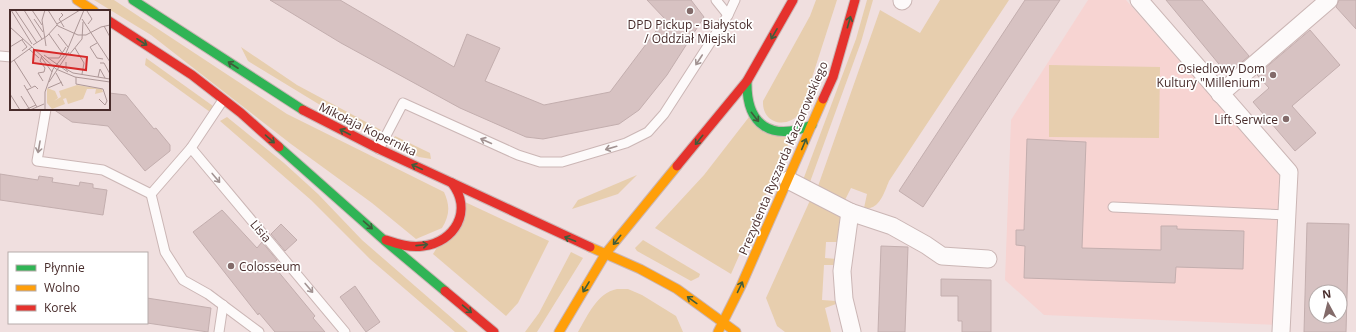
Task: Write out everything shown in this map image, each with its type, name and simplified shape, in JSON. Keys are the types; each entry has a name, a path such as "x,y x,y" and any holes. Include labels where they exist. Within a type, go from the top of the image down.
{"main road":[{"path":"77,0 92,10"},
{"name":"Mikołaja Kopernika","path":"134,0 297,107 379,149 557,233 640,269 676,289 736,332"},
{"path":"559,332 606,254 747,81 793,0"},
{"name":"Prezydenta Ryszarda Kaczorowskiego","path":"718,332 724,322 833,77 855,0"},
{"path":"110,22 192,75 241,113 384,240 494,332"},
{"path":"747,81 745,94 748,106 754,118 763,127 775,132 788,134 801,131 812,125"},
{"path":"384,240 405,246 424,246 440,241 452,232 458,223 462,212 462,200 452,183"}],"street":[{"path":"1139,0 1289,172 1281,332"},
{"path":"1220,94 1328,0"},
{"path":"788,180 850,212 892,226 926,245 942,256 988,259"},
{"path":"850,212 842,271 844,299 852,332"}],"lane":[{"path":"716,0 728,15"},
{"path":"379,149 403,103 518,155 540,162 562,162 626,143 648,132 664,114 728,15 735,0"},
{"path":"0,56 10,57"},
{"path":"151,194 192,148 223,100"},
{"path":"46,110 37,161 103,170 151,194 165,252 183,280 223,305 259,332"},
{"name":"Lisia","path":"192,148 345,332"},
{"path":"1113,207 1288,215"},
{"path":"219,332 223,305"}],"shaded area":[{"path":"94,0 114,0 287,114 444,192 448,206 448,214 442,228 416,239 372,203 291,144 151,35"},
{"path":"816,0 837,0 801,112 789,121 776,122 767,115 764,109 763,101 810,16"},
{"path":"867,0 873,0 861,42 810,182 803,180 856,39"},
{"path":"940,0 1009,0 889,181 883,196 874,207 864,208 867,194 851,188 845,200 817,189 880,10 920,33"},
{"path":"1088,0 1126,0 1282,178 1275,325 1044,315 1005,280 1011,120"},
{"path":"241,47 297,85 381,130 379,133 374,135 330,111 248,61"},
{"path":"146,58 213,106 210,112 145,65"},
{"path":"1049,65 1160,67 1159,138 1049,137"},
{"path":"227,117 284,163 318,194 362,240 468,332 455,332 370,259 311,200 220,121"},
{"path":"749,117 791,138 731,274 655,228 704,175"},
{"path":"395,136 430,153 431,159 419,157 394,145 393,140"},
{"path":"637,175 618,194 572,209 578,200"},
{"path":"812,196 841,217 838,242 826,242 825,258 837,259 836,265 824,265 822,300 836,301 836,304 825,308 831,332 785,332 777,326 766,298"},
{"path":"465,202 549,241 518,303 506,316 433,254"},
{"path":"643,240 700,274 699,277 691,281 637,251 635,248"},
{"path":"571,252 583,258 537,332 525,332 539,313"},
{"path":"617,289 628,289 642,295 676,316 683,332 578,332 589,312 599,300 610,291"}],"building":[{"path":"270,0 340,0 454,67 467,34 500,48 485,81 544,105 610,92 665,19 647,0 691,0 704,17 667,75 639,110 619,124 543,139 526,137 460,108 341,43"},
{"path":"1025,0 1060,0 923,207 899,191"},
{"path":"1166,0 1202,0 1249,56 1230,72 1226,67 1223,69"},
{"path":"1339,0 1356,0 1356,29 1336,7"},
{"path":"1310,30 1340,65 1292,106 1316,133 1295,151 1253,102 1269,88 1257,75"},
{"path":"110,93 126,95 154,129 156,128 170,145 170,151 145,171 108,126 72,122 54,110 110,110"},
{"path":"1027,139 1086,142 1082,248 1161,250 1161,226 1177,226 1177,229 1244,231 1243,269 1176,267 1175,283 1024,278 1025,246 1016,245 1016,230 1024,230"},
{"path":"0,174 38,180 39,176 53,178 52,182 79,186 80,182 93,184 93,188 107,190 103,215 0,200"},
{"path":"222,210 257,248 262,242 277,260 272,264 315,316 313,318 325,332 275,332 259,313 258,315 193,232"},
{"path":"1307,223 1349,224 1347,284 1308,284 1308,324 1346,324 1346,332 1304,332"},
{"path":"281,224 297,240 285,251 271,234"},
{"path":"881,246 908,247 905,332 878,332"},
{"path":"941,279 991,280 991,332 962,332 962,321 958,321 958,296 941,296"},
{"path":"355,286 380,322 366,332 340,297"},
{"path":"148,298 211,308 208,332 148,323"}],"traffic: fast":[{"path":"133,0 303,110"},
{"path":"747,81 751,109 756,119 764,126 773,130 784,131 797,130 812,125"},
{"path":"279,147 384,240 445,291"}],"traffic: slow":[{"path":"77,0 92,10"},
{"path":"718,332 741,286 823,99"},
{"path":"559,332 606,253 677,166"},
{"path":"590,247 640,269 677,289 736,332"}],"traffic: jam":[{"path":"677,166 747,81 793,0"},
{"path":"823,99 833,77 855,0"},
{"path":"110,22 192,75 241,113 279,147"},
{"path":"303,110 379,149 590,247"},
{"path":"386,240 409,246 423,246 434,243 452,232 457,224 461,204 452,183"},
{"path":"445,291 494,332"}],"place":[{"name":"DPD Pickup - Białystok / Oddział Miejski","path":"690,11"},
{"name":"Osiedlowy Dom Kultury \"Millenium\"","path":"1273,75"},
{"name":"Lift Serwice","path":"1286,119"},
{"name":"Colosseum","path":"231,266"}]}
